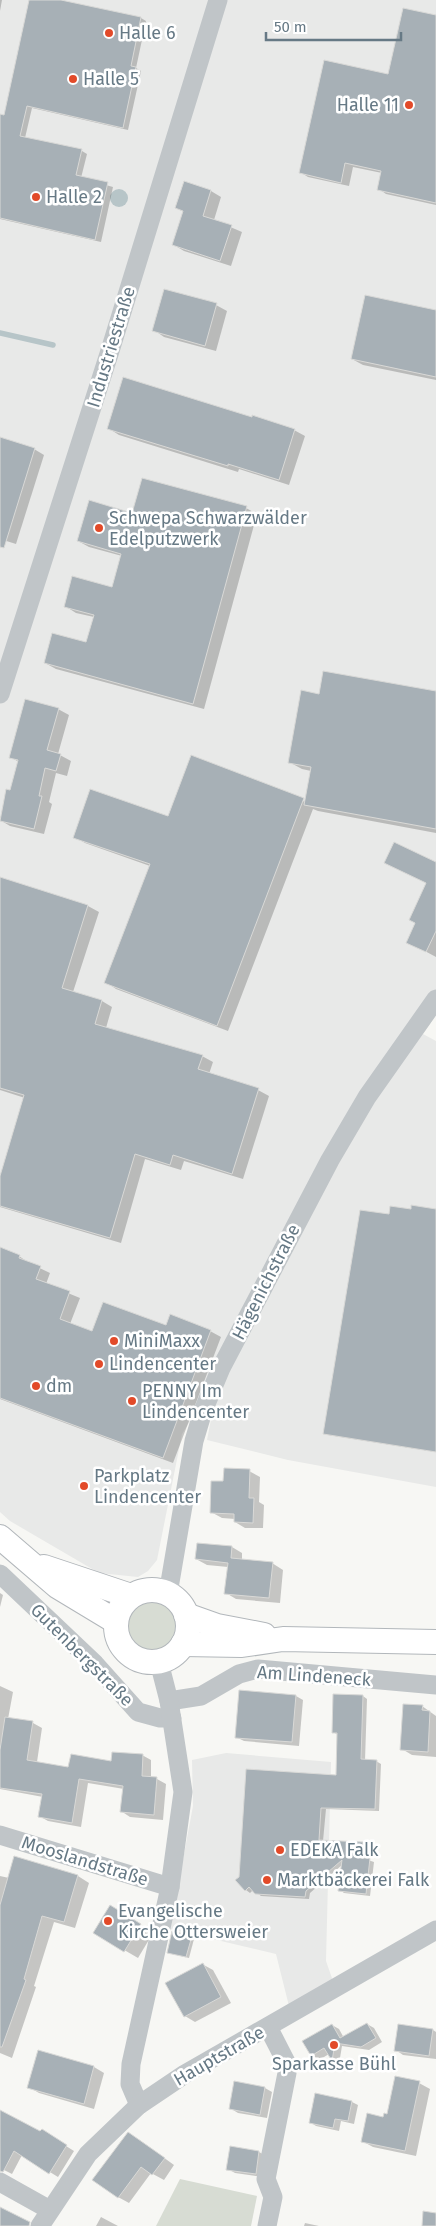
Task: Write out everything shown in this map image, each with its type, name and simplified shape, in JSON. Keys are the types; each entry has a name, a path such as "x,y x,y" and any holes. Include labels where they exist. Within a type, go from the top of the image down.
{"main road":[{"path":"0,1537 57,1586 116,1620"},
{"path":"31,1563 131,1596"},
{"path":"149,1590 168,1594 176,1599 186,1615 188,1625 183,1644 173,1656 159,1662 145,1662 132,1657 122,1647 116,1635 116,1620 121,1607 131,1596 149,1590"},
{"path":"186,1615 217,1626 283,1639"},
{"path":"183,1644 242,1645 283,1639 436,1642"}],"street":[{"name":"Industriestraße","path":"0,694 5,663 109,354 218,0"},
{"name":"Hägenichstraße","path":"168,1594 194,1441 203,1411 221,1368 330,1160 367,1097 436,999"},
{"name":"Gutenbergstraße","path":"0,1574 95,1664 138,1712 160,1718 171,1710"},
{"path":"139,2105 130,2084 131,2064 170,1887 183,1792 171,1710 159,1662"},
{"name":"Am Lindeneck","path":"171,1710 201,1696 239,1674 258,1669 436,1685"},
{"name":"Mooslandstraße","path":"0,1835 170,1887"},
{"name":"Hauptstraße","path":"40,2226 88,2154 139,2105 185,2074 436,1930"},
{"path":"267,2226 273,2197 266,2179 287,2073 286,2062 268,2027"},
{"path":"0,2182 50,2210"}],"shaded area":[{"path":"0,0 436,0 436,1015 423,1034 436,1041 436,1487 288,1460 207,1440 220,1373 182,1434 157,1560 148,1571 138,1577 99,1573 10,1521 0,1512"},
{"path":"115,189 123,189 128,194 126,205 115,207 110,202 110,194"},
{"path":"151,1599 161,1601 170,1607 176,1616 178,1626 176,1636 170,1645 161,1651 151,1653 141,1651 132,1645 126,1636 124,1626 126,1616 132,1607 141,1601"},
{"path":"226,1753 331,1762 326,1961 333,1981 289,2006 276,1954 170,1929 193,1806 192,1760"},
{"path":"180,2179 257,2196 251,2226 156,2226"}],"building":[{"path":"29,0 61,0 141,17 131,66 136,67 123,128 27,106 20,136 82,149 76,175 108,182 95,240 0,218 0,114 4,115"},
{"path":"403,8 436,15 436,203 377,190 381,171 345,163 341,183 299,173 324,60 388,74"},
{"path":"184,181 211,190 203,216 232,225 220,261 172,245 183,211 175,208"},
{"path":"164,289 217,303 205,346 152,331"},
{"path":"365,295 436,310 436,377 351,359"},
{"path":"123,377 295,429 279,480 107,429"},
{"path":"0,437 35,448 4,548 0,547"},
{"path":"142,478 247,506 193,704 44,663 52,633 86,642 94,615 64,607 72,576 112,587 121,554 77,541 89,500 132,513"},
{"path":"323,671 436,691 436,829 304,805 311,767 288,763 301,690 319,694"},
{"path":"25,699 59,708 47,750 61,754 56,771 45,768 39,796 42,796 34,829 0,821 6,789 10,790 18,760 9,758"},
{"path":"191,755 304,798 217,1026 104,983 150,864 73,838 90,789 168,816"},
{"path":"394,842 436,862 436,931 426,952 406,943 415,923 409,920 426,883 384,863"},
{"path":"0,877 88,905 62,988 102,1000 95,1024 203,1055 198,1069 259,1088 232,1174 173,1155 170,1165 135,1154 110,1238 0,1206 0,1176 24,1095 0,1088"},
{"path":"411,1205 436,1209 436,1452 323,1434 360,1210 389,1214 390,1206 411,1209"},
{"name":"Lindencenter","path":"0,1247 20,1255 19,1258 41,1266 36,1279 70,1291 60,1319 92,1331 103,1302 166,1325 170,1314 211,1330 163,1458 0,1398"},
{"path":"224,1468 250,1469 249,1498 254,1498 253,1523 234,1522 234,1514 210,1513 211,1481 223,1481"},
{"path":"197,1543 232,1546 231,1558 273,1562 269,1598 224,1594 228,1563 195,1559"},
{"path":"239,1690 296,1695 292,1742 235,1738"},
{"path":"333,1694 363,1695 361,1759 377,1760 375,1809 321,1808 319,1840 363,1842 361,1858 370,1858 366,1894 338,1891 342,1860 306,1891 305,1897 255,1894 249,1887 245,1891 235,1880 239,1877 246,1769 336,1775 337,1733 332,1733"},
{"path":"403,1704 423,1705 422,1710 430,1711 428,1752 400,1750"},
{"path":"5,1717 33,1721 27,1760 68,1767 71,1754 111,1761 112,1752 143,1754 142,1776 157,1777 154,1815 120,1812 123,1786 79,1779 72,1823 38,1817 42,1794 0,1788 0,1750"},
{"path":"14,1856 78,1875 64,1922 42,1916 24,1979 26,1980 2,2047 0,2047 0,1905"},
{"path":"110,1905 141,1924 124,1952 93,1933"},
{"path":"172,1931 192,1936 186,1957 167,1953"},
{"path":"203,1963 221,1997 184,2017 165,1983"},
{"name":"Sparkasse Bühl","path":"367,2023 376,2038 361,2047 335,2043 332,2061 324,2048 311,2056 302,2041 332,2024 340,2038"},
{"path":"398,2024 433,2029 429,2056 394,2051"},
{"path":"38,2050 94,2066 84,2104 27,2088"},
{"path":"395,2076 420,2081 405,2151 361,2142 367,2113 383,2117 384,2113 387,2114"},
{"path":"234,2081 265,2087 260,2115 229,2109"},
{"path":"315,2093 352,2101 348,2121 335,2119 333,2128 309,2123"},
{"path":"0,2110 40,2131 42,2129 67,2145 49,2174 14,2151 3,2172 0,2171"},
{"path":"128,2132 165,2158 152,2175 141,2167 118,2198 92,2180"},
{"path":"230,2146 259,2151 256,2174 226,2170"},
{"path":"0,2207 30,2222 29,2226 0,2226"},
{"path":"423,2211 436,2213 436,2226 422,2226"}],"waterway":[{"path":"0,333 53,345"}],"place":[{"name":"Halle 6","path":"109,33"},
{"name":"Halle 5","path":"73,79"},
{"name":"Halle 11","path":"409,105"},
{"name":"Halle 2","path":"36,197"},
{"name":"Schwepa Schwarzwälder Edelputzwerk","path":"99,528"},
{"name":"MiniMaxx","path":"114,1341"},
{"name":"Lindencenter","path":"99,1364"},
{"name":"dm","path":"36,1386"},
{"name":"PENNY Im Lindencenter","path":"132,1401"},
{"name":"Parkplatz Lindencenter","path":"84,1486"},
{"name":"EDEKA Falk","path":"280,1850"},
{"name":"Marktbäckerei Falk","path":"267,1880"},
{"name":"Evangelische Kirche Ottersweier","path":"108,1921"},
{"name":"Sparkasse Bühl","path":"334,2045"}]}
